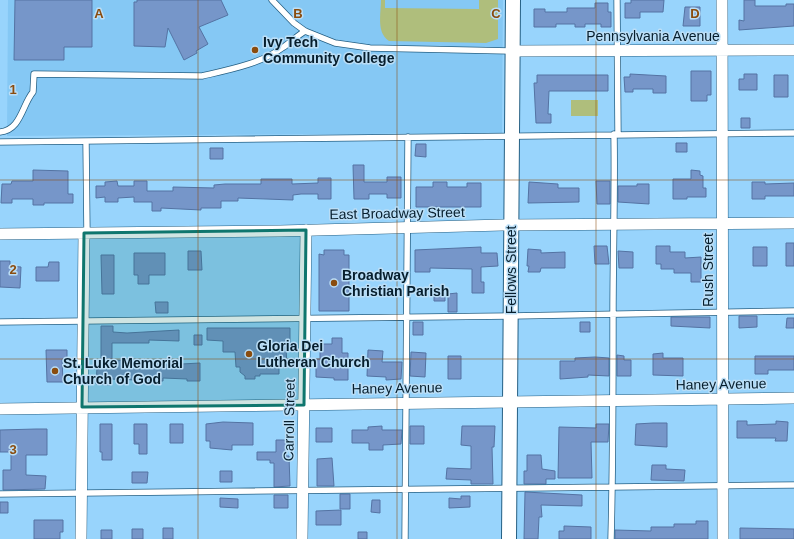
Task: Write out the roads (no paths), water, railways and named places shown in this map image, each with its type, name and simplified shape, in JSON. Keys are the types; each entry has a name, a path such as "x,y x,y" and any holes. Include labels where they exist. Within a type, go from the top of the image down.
{"street":[{"name":"Fellows Street","path":"509,539 514,0"},
{"name":"Rush Street","path":"722,0 723,539"},
{"name":"Pennsylvania Avenue","path":"513,51 794,50"},
{"name":"East Broadway Street","path":"0,234 306,230 512,225 722,224 794,222"},
{"name":"Carroll Street","path":"302,539 306,230"},
{"path":"81,539 85,233"},
{"name":"Haney Avenue","path":"0,408 794,398"}],"lane":[{"path":"272,0 294,23 305,31 335,43 355,47 513,51"},
{"path":"612,539 617,0"},
{"path":"0,132 12,128 21,117 26,100 34,92 34,74 202,76 227,71 259,59 281,49 305,31"},
{"path":"0,142 794,133"},
{"path":"405,539 408,316 408,137"},
{"path":"85,233 86,142"},
{"path":"0,322 794,311"},
{"path":"0,494 406,491 509,488 794,485"}],"place":[{"name":"Ivy Tech Community College","path":"255,50"},
{"name":"Broadway Christian Parish","path":"334,283"},
{"name":"Gloria Dei Lutheran Church","path":"249,354"},
{"name":"St. Luke Memorial Church of God","path":"55,371"}]}
